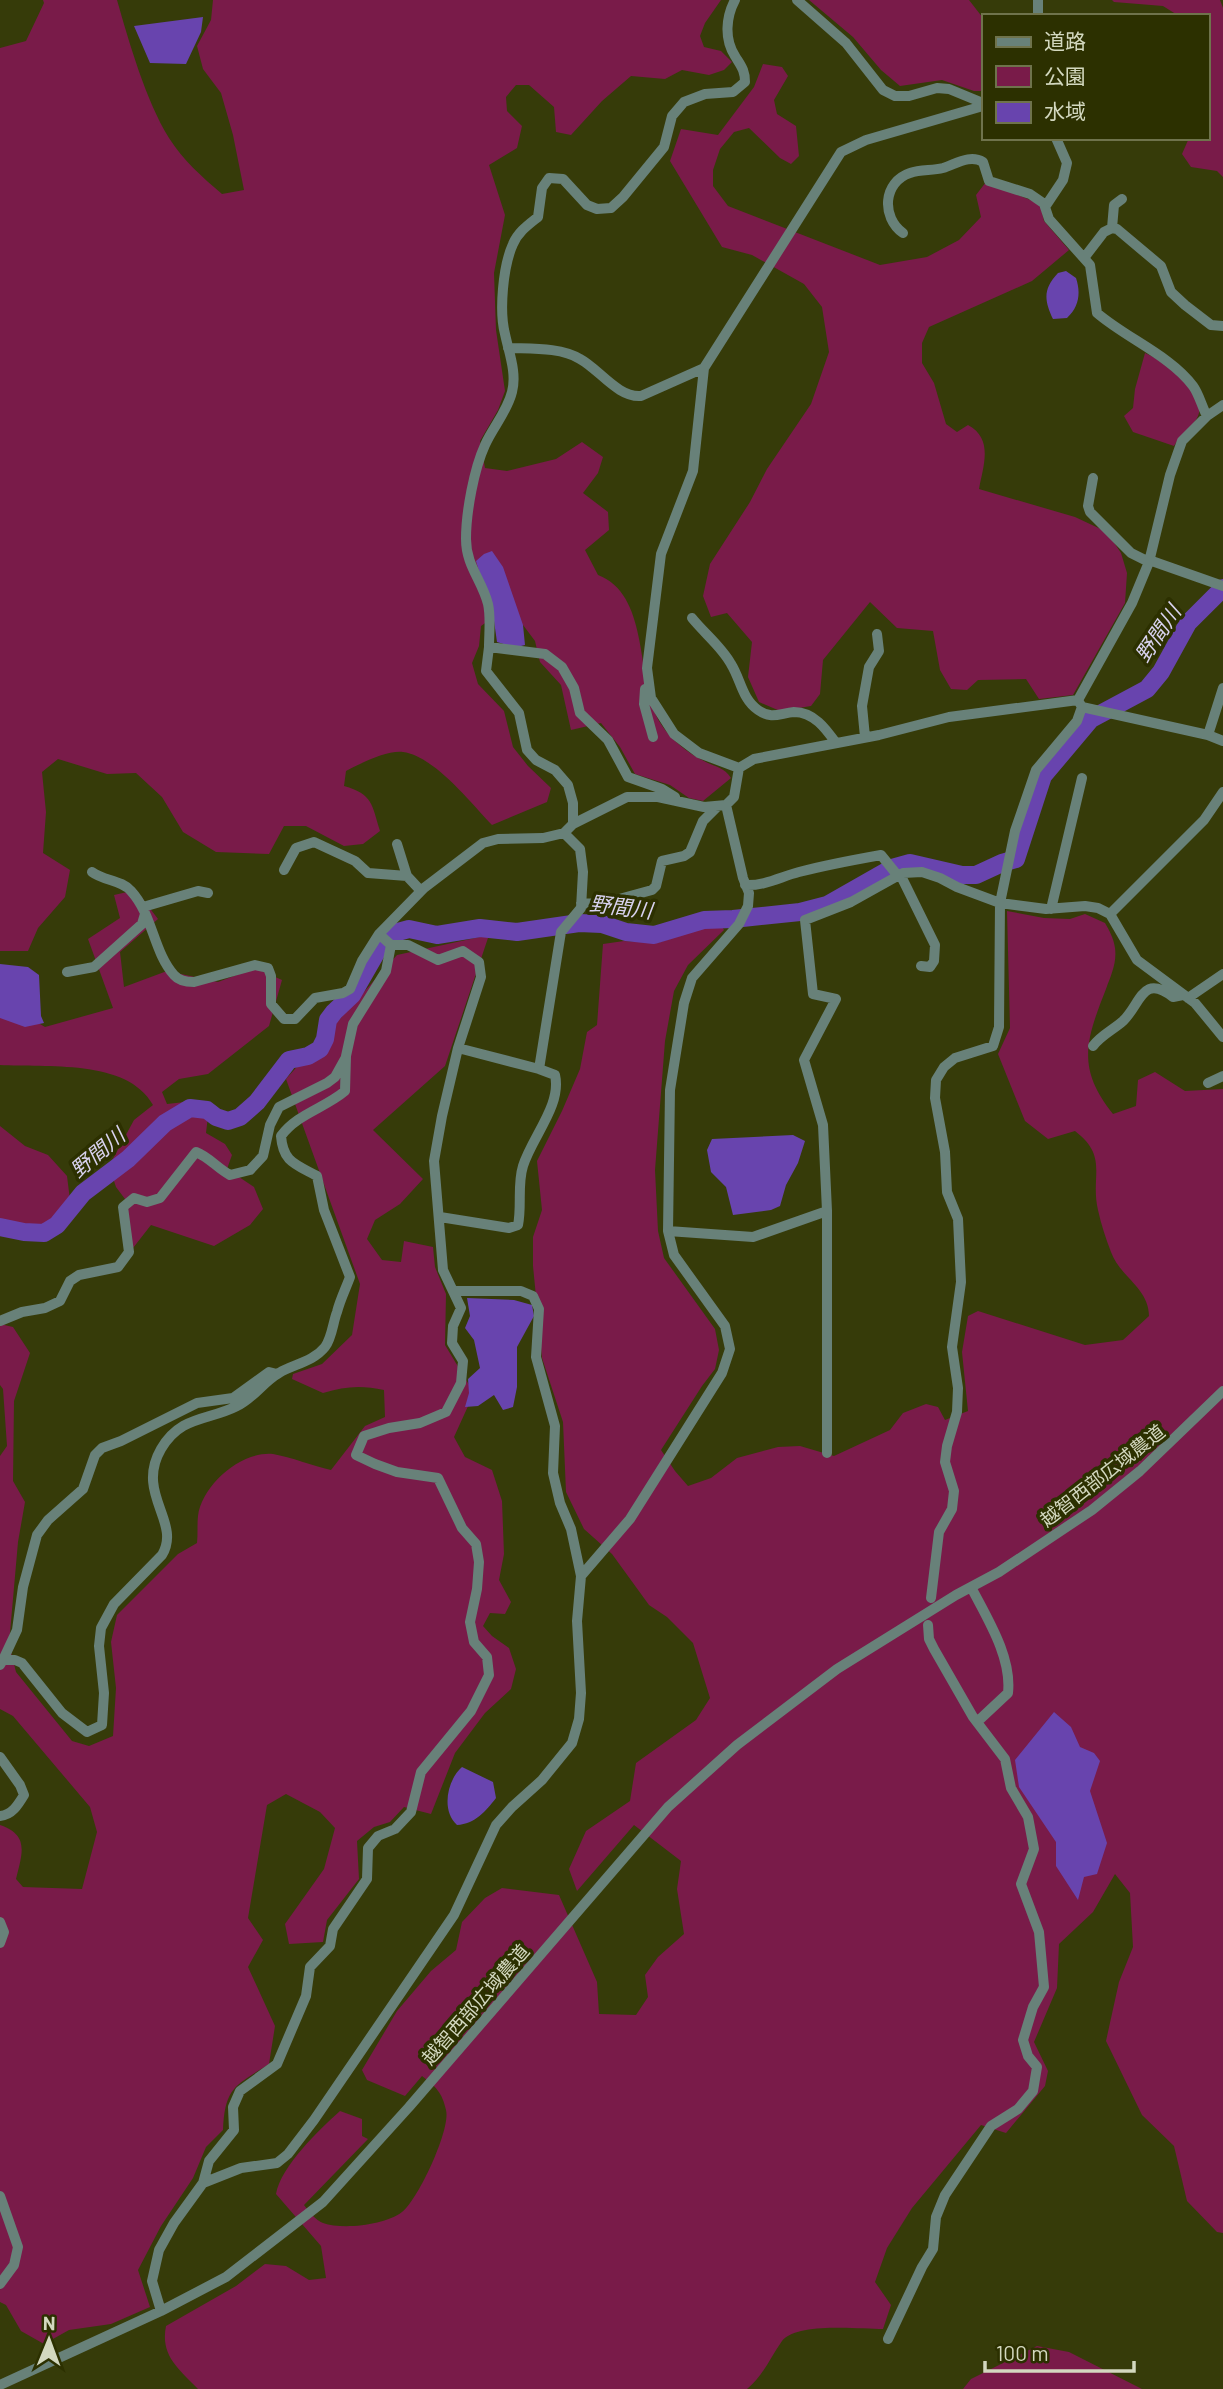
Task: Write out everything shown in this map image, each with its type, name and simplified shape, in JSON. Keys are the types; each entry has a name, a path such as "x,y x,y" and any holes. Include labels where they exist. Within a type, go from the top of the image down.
{"street":[{"path":"573,824 573,803 568,785 555,770 536,760 527,750 519,712 486,671 489,647 488,604 468,563 466,538 475,473 485,444 503,414 512,391 512,365 503,330 506,265 512,244 520,232 538,217 542,188 549,178 563,179 587,205 597,209 611,208 664,148 671,116 684,102 705,94 733,92 745,82 745,70 733,54 727,37 729,11 735,0"},
{"path":"797,0 846,43 883,90 895,96 909,96 937,88 949,89 982,104"},
{"path":"653,737 644,705 661,554 693,471 704,368 841,152 866,140 982,104"},
{"path":"1046,205 1063,180 1067,163 1057,140"},
{"path":"903,233 894,226 888,210 890,193 896,181 909,173 940,169 971,158 983,162 989,181 1030,194 1046,205 1049,219 1090,265 1097,313 1167,362 1194,386 1206,416"},
{"path":"1112,228 1114,205 1122,199"},
{"path":"1084,258 1104,232 1117,229 1161,265 1171,292 1185,305 1211,325 1223,326"},
{"path":"508,348 569,354 581,359 633,397 704,368"},
{"path":"930,1598 939,1532 953,1509 954,1491 946,1462 947,1446 957,1412 958,1388 952,1347 961,1282 958,1219 947,1192 945,1152 935,1098 936,1080 944,1067 955,1058 993,1046 999,1027 1000,903 1014,831 1036,770 1077,721 1080,703 1132,603 1149,561 1170,475 1182,441 1206,416 1223,405"},
{"path":"1093,478 1089,498 1090,512 1131,553 1223,586"},
{"path":"692,618 732,664 747,699 757,710 774,717 793,712 806,714 823,725 836,743"},
{"path":"865,737 862,706 865,680 878,651 877,634"},
{"path":"489,647 545,654 562,667 573,688 579,713 608,740 628,777 662,789 684,802"},
{"path":"648,675 651,698 674,734 699,753 739,768"},
{"path":"1208,735 1223,688"},
{"path":"581,903 601,904 652,890 656,886 662,861 691,852 703,821 734,797 739,768 754,759 949,717 1080,703 1223,741"},
{"path":"1051,909 1082,778"},
{"path":"1110,914 1204,820 1223,792"},
{"path":"92,872 98,877 128,887 144,910 175,977 184,982 194,982 255,965 268,968 271,976 271,1004 284,1019 295,1019 315,998 350,989 362,961 379,934 421,891 483,843 498,839 543,838 564,833 573,824 627,797 658,797 704,807 722,806"},
{"path":"581,1577 630,1519 722,1373 730,1349 725,1326 674,1255 668,1231 670,1090 684,1003 692,978 740,924 748,906 749,893 722,806"},
{"path":"539,1069 561,932 581,908 583,872 580,849 564,833"},
{"path":"284,870 296,848 314,842 355,861 368,873 407,876"},
{"path":"397,844 407,876 421,891"},
{"path":"746,885 761,886 812,868 881,855 899,875 935,944 934,961 930,967 921,966"},
{"path":"827,1453 827,1212 823,1125 804,1060 836,999 813,994 805,920 851,902 899,875 922,872 1000,903 1051,909 1085,905 1110,914 1137,960 1195,1003 1223,1037"},
{"path":"144,910 198,891 208,893"},
{"path":"67,972 94,967 142,924 144,910"},
{"path":"160,2311 152,2281 159,2250 174,2223 203,2183 209,2161 234,2130 233,2107 240,2091 277,2064 306,1997 310,1967 330,1946 333,1929 367,1879 368,1847 378,1836 395,1829 411,1812 421,1772 471,1711 489,1675 487,1657 474,1642 470,1622 477,1589 479,1562 476,1544 462,1528 438,1478 397,1472 356,1455 364,1436 419,1423 446,1412 461,1383 463,1361 452,1343 453,1326 461,1308 443,1270 435,1161 442,1116 458,1048 481,977 479,962 463,951 438,960 408,945 391,945 379,934"},
{"path":"2,1662 15,1660 22,1663 44,1692 78,1727 87,1732 102,1725 104,1693 99,1646 101,1628 114,1604 168,1546 169,1534 156,1500 152,1474 161,1449 178,1430 196,1419 237,1406 257,1393 276,1374 309,1360 326,1346 350,1277 324,1210 317,1176 294,1163 283,1152 281,1136 290,1124 345,1091 346,1056 353,1024 386,971 391,945"},
{"path":"1093,1046 1129,1015 1142,993 1149,989 1163,989 1173,997 1186,997 1223,974"},
{"path":"440,1217 509,1228 518,1226 522,1167 553,1102 557,1086 555,1074 458,1048"},
{"path":"0,1321 60,1301 70,1281 79,1275 118,1266 129,1252 123,1207 134,1198 147,1202 160,1198 195,1152 205,1156 216,1168 230,1175 250,1170 262,1156 270,1125 279,1107 335,1077 346,1056"},
{"path":"1208,1083 1223,1076"},
{"path":"668,1231 753,1237 827,1212"},
{"path":"203,2183 241,2168 277,2163 288,2154 454,1914 496,1825 559,1762 572,1743 579,1719 581,1693 577,1620 581,1577 571,1530 560,1503 553,1473 555,1426 536,1357 539,1309 533,1296 521,1291 454,1291"},
{"path":"2,1662 17,1630 23,1587 37,1535 48,1520 83,1489 95,1455 102,1448 197,1404 233,1398 269,1372 276,1374"},
{"name":"越智西部広域農道","path":"0,2385 160,2311 226,2277 323,2202 409,2107 668,1807 737,1745 837,1670 999,1572 1092,1510 1185,1431 1223,1391"},
{"path":"971,1587 991,1625 1009,1678 1008,1693 977,1723"},
{"path":"888,2339 933,2249 936,2217 945,2195 991,2126 1018,2109 1033,2091 1038,2075 1037,2067 1028,2056 1023,2040 1033,2007 1044,1987 1039,1932 1021,1884 1034,1849 1028,1817 1011,1788 1005,1759 977,1723 929,1639 928,1625"},
{"path":"0,1757 20,1785 24,1796 17,1807 6,1816 0,1816"},
{"path":"0,1922 4,1932 0,1943"},
{"path":"0,2196 18,2247 14,2265 0,2284"}],"green space":[{"path":"43,0 117,0 139,71 169,138 200,175 222,194 244,190 221,93 203,69 197,46 211,20 213,0 721,0 705,23 700,36 704,47 721,51 732,62 724,70 709,75 682,70 665,79 631,76 602,101 571,135 556,132 554,107 529,85 516,85 506,97 507,111 522,126 517,148 489,165 505,215 494,273 496,330 505,391 498,410 480,441 485,468 507,471 556,459 582,442 603,457 598,473 583,493 608,512 609,530 585,550 598,575 614,585 633,616 649,696 659,721 682,747 722,769 731,778 703,801 689,798 670,785 635,774 620,747 601,723 571,730 561,685 540,662 535,641 523,625 498,614 481,626 479,646 472,663 478,684 504,711 513,747 551,788 547,802 492,825 463,793 427,762 403,752 389,753 346,771 344,786 361,793 370,802 380,831 363,844 344,846 306,826 284,826 269,854 216,852 183,832 162,797 136,773 107,774 58,759 42,772 46,812 43,853 70,870 65,897 38,928 28,951 0,951 0,48 26,41"},
{"path":"809,0 969,0 982,17 982,91 974,91 942,80 900,86 881,70 853,37"},
{"path":"1112,0 1220,0 1223,8 1223,177 1217,171 1191,167 1182,154 1188,140 1209,140 1209,14 1176,14 1163,6"},
{"path":"763,64 782,67 788,76 774,100 777,114 796,126 799,156 791,164 780,158 749,128 734,132 720,149 713,170 713,186 728,206 880,265 927,257 959,240 981,217 976,195 986,182 1040,204 1044,221 1069,250 1032,281 929,327 922,343 922,363 934,383 946,424 957,432 968,425 981,438 985,454 979,489 1075,517 1107,532 1121,553 1127,573 1125,603 1073,695 1039,699 1026,679 978,680 967,690 951,689 940,670 933,631 897,628 870,602 823,660 820,694 811,706 780,711 759,702 748,677 752,642 727,613 711,617 703,596 710,564 750,502 767,469 811,404 829,352 822,307 804,284 752,255 722,247 670,161 681,129 718,135 754,87"},
{"path":"1145,353 1172,370 1196,397 1198,416 1174,446 1133,432 1124,416 1133,408"},
{"path":"136,890 158,919 120,952 124,987 167,971 218,982 255,968 282,980 269,1026 208,1074 179,1079 162,1092 167,1104 194,1101 208,1116 206,1133 225,1144 232,1155 227,1169 254,1187 263,1209 250,1225 214,1246 151,1225 133,1248 125,1199 116,1187 109,1166 134,1120 153,1105 141,1090 124,1079 84,1068 0,1065 0,1008 25,1015 45,1027 113,1008 88,939 120,918 114,895"},
{"path":"1007,911 1044,918 1070,919 1085,914 1105,923 1114,945 1114,964 1093,1024 1088,1053 1093,1082 1113,1114 1136,1106 1138,1080 1155,1072 1185,1091 1223,1089 1223,2233 1217,2232 1187,2201 1174,2146 1142,2115 1106,2041 1119,1982 1133,1947 1130,1893 1115,1874 1093,1912 1059,1944 1057,1988 1034,2042 1048,2071 1045,2086 1006,2133 981,2125 912,2208 887,2248 875,2282 891,2305 883,2329 829,2328 790,2335 782,2341 762,2373 747,2389 198,2389 168,2354 166,2326 236,2286 265,2264 286,2266 309,2280 326,2278 321,2246 276,2194 279,2183 293,2160 340,2111 362,2119 362,2136 368,2139 304,2205 312,2215 320,2222 331,2225 375,2223 402,2212 416,2194 432,2164 443,2132 446,2110 443,2099 435,2087 422,2076 405,2096 367,2080 362,2070 397,2011 431,1971 456,1950 462,1922 485,1898 502,1888 559,1895 597,1982 599,2014 636,2015 648,1997 645,1975 658,1957 684,1934 677,1889 681,1861 634,1825 577,1891 569,1869 586,1831 630,1801 636,1763 696,1720 710,1698 693,1643 667,1617 649,1605 612,1554 584,1529 566,1492 563,1422 542,1358 533,1266 533,1237 542,1210 537,1161 580,1069 587,1032 597,1025 603,944 624,941 657,943 721,925 724,930 688,965 674,991 665,1041 655,1170 658,1231 664,1258 715,1329 719,1350 715,1369 661,1450 688,1486 711,1478 737,1458 778,1447 800,1446 834,1456 890,1430 903,1413 926,1404 938,1407 945,1420 968,1411 962,1352 968,1316 978,1311 1085,1345 1123,1340 1149,1316 1144,1298 1115,1261 1105,1237 1096,1198 1096,1168 1092,1150 1075,1131 1048,1139 1025,1121 998,1054 1010,1028"},
{"path":"489,935 445,1066 373,1130 423,1179 400,1204 375,1220 367,1239 382,1260 401,1262 404,1241 433,1247 435,1267 446,1294 445,1345 474,1393 454,1437 465,1457 492,1470 502,1501 504,1554 499,1580 511,1602 505,1614 490,1613 483,1626 509,1648 516,1669 511,1689 485,1713 455,1753 431,1814 404,1807 390,1822 374,1827 357,1841 359,1879 327,1920 323,1942 289,1944 285,1924 324,1869 335,1828 320,1812 286,1794 267,1805 248,1918 263,1940 248,1967 275,2026 269,2064 240,2083 229,2096 223,2130 206,2147 193,2178 161,2226 138,2270 150,2307 111,2324 69,2330 44,2344 21,2331 6,2305 0,2302 0,1825 10,1829 20,1840 22,1846 16,1879 23,1887 82,1889 97,1832 90,1807 13,1716 0,1709 0,1456 7,1446 3,1389 0,1385 0,1324 13,1327 30,1353 14,1401 13,1481 25,1502 18,1542 9,1644 16,1672 72,1741 89,1746 113,1736 116,1688 111,1642 117,1615 178,1554 197,1543 201,1504 215,1482 236,1464 261,1455 280,1455 331,1470 365,1426 385,1417 384,1390 354,1387 323,1393 292,1379 293,1374 322,1364 352,1335 360,1284 286,1079 397,955"},
{"path":"0,1126 25,1146 48,1155 67,1176 70,1200 47,1222 23,1227 0,1225"},
{"path":"1037,2346 1069,2352 1142,2389 963,2389 971,2379"}],"water":[{"path":"203,17 201,32 186,64 150,63 134,26"},
{"path":"1066,271 1076,278 1078,300 1067,318 1053,319 1048,306 1047,290 1058,273"},
{"path":"492,551 503,567 523,625 525,645 497,642 494,621 476,561"},
{"path":"0,964 28,967 39,975 41,1016 44,1023 25,1027 0,1018"},
{"path":"793,1135 805,1141 780,1206 771,1210 733,1215 726,1187 711,1172 707,1150 712,1139"},
{"path":"467,1298 514,1300 532,1305 534,1316 517,1347 517,1387 513,1407 503,1410 494,1395 478,1406 465,1407 469,1393 468,1379 480,1368 474,1340 465,1328 470,1316"},
{"path":"1054,1712 1071,1727 1080,1747 1094,1753 1100,1761 1090,1791 1107,1843 1097,1874 1084,1877 1078,1900 1056,1866 1056,1842 1019,1787 1015,1760"},
{"path":"462,1767 493,1782 496,1798 475,1819 457,1825 449,1812 448,1796 453,1780"}],"waterway":[{"name":"野間川","path":"0,1227 44,1233 57,1225 83,1193 128,1159 165,1123 190,1108 207,1110 228,1121 240,1117 257,1102 289,1060 308,1056 320,1049 325,1039 328,1020 352,995 379,948 394,933 409,929 437,935 480,928 517,932 579,923 602,924 626,932 654,935 704,920 800,912 827,905 892,868 910,863 962,875 976,875 1016,859 1043,776 1091,719 1147,689 1161,672 1188,623 1223,588"}]}
